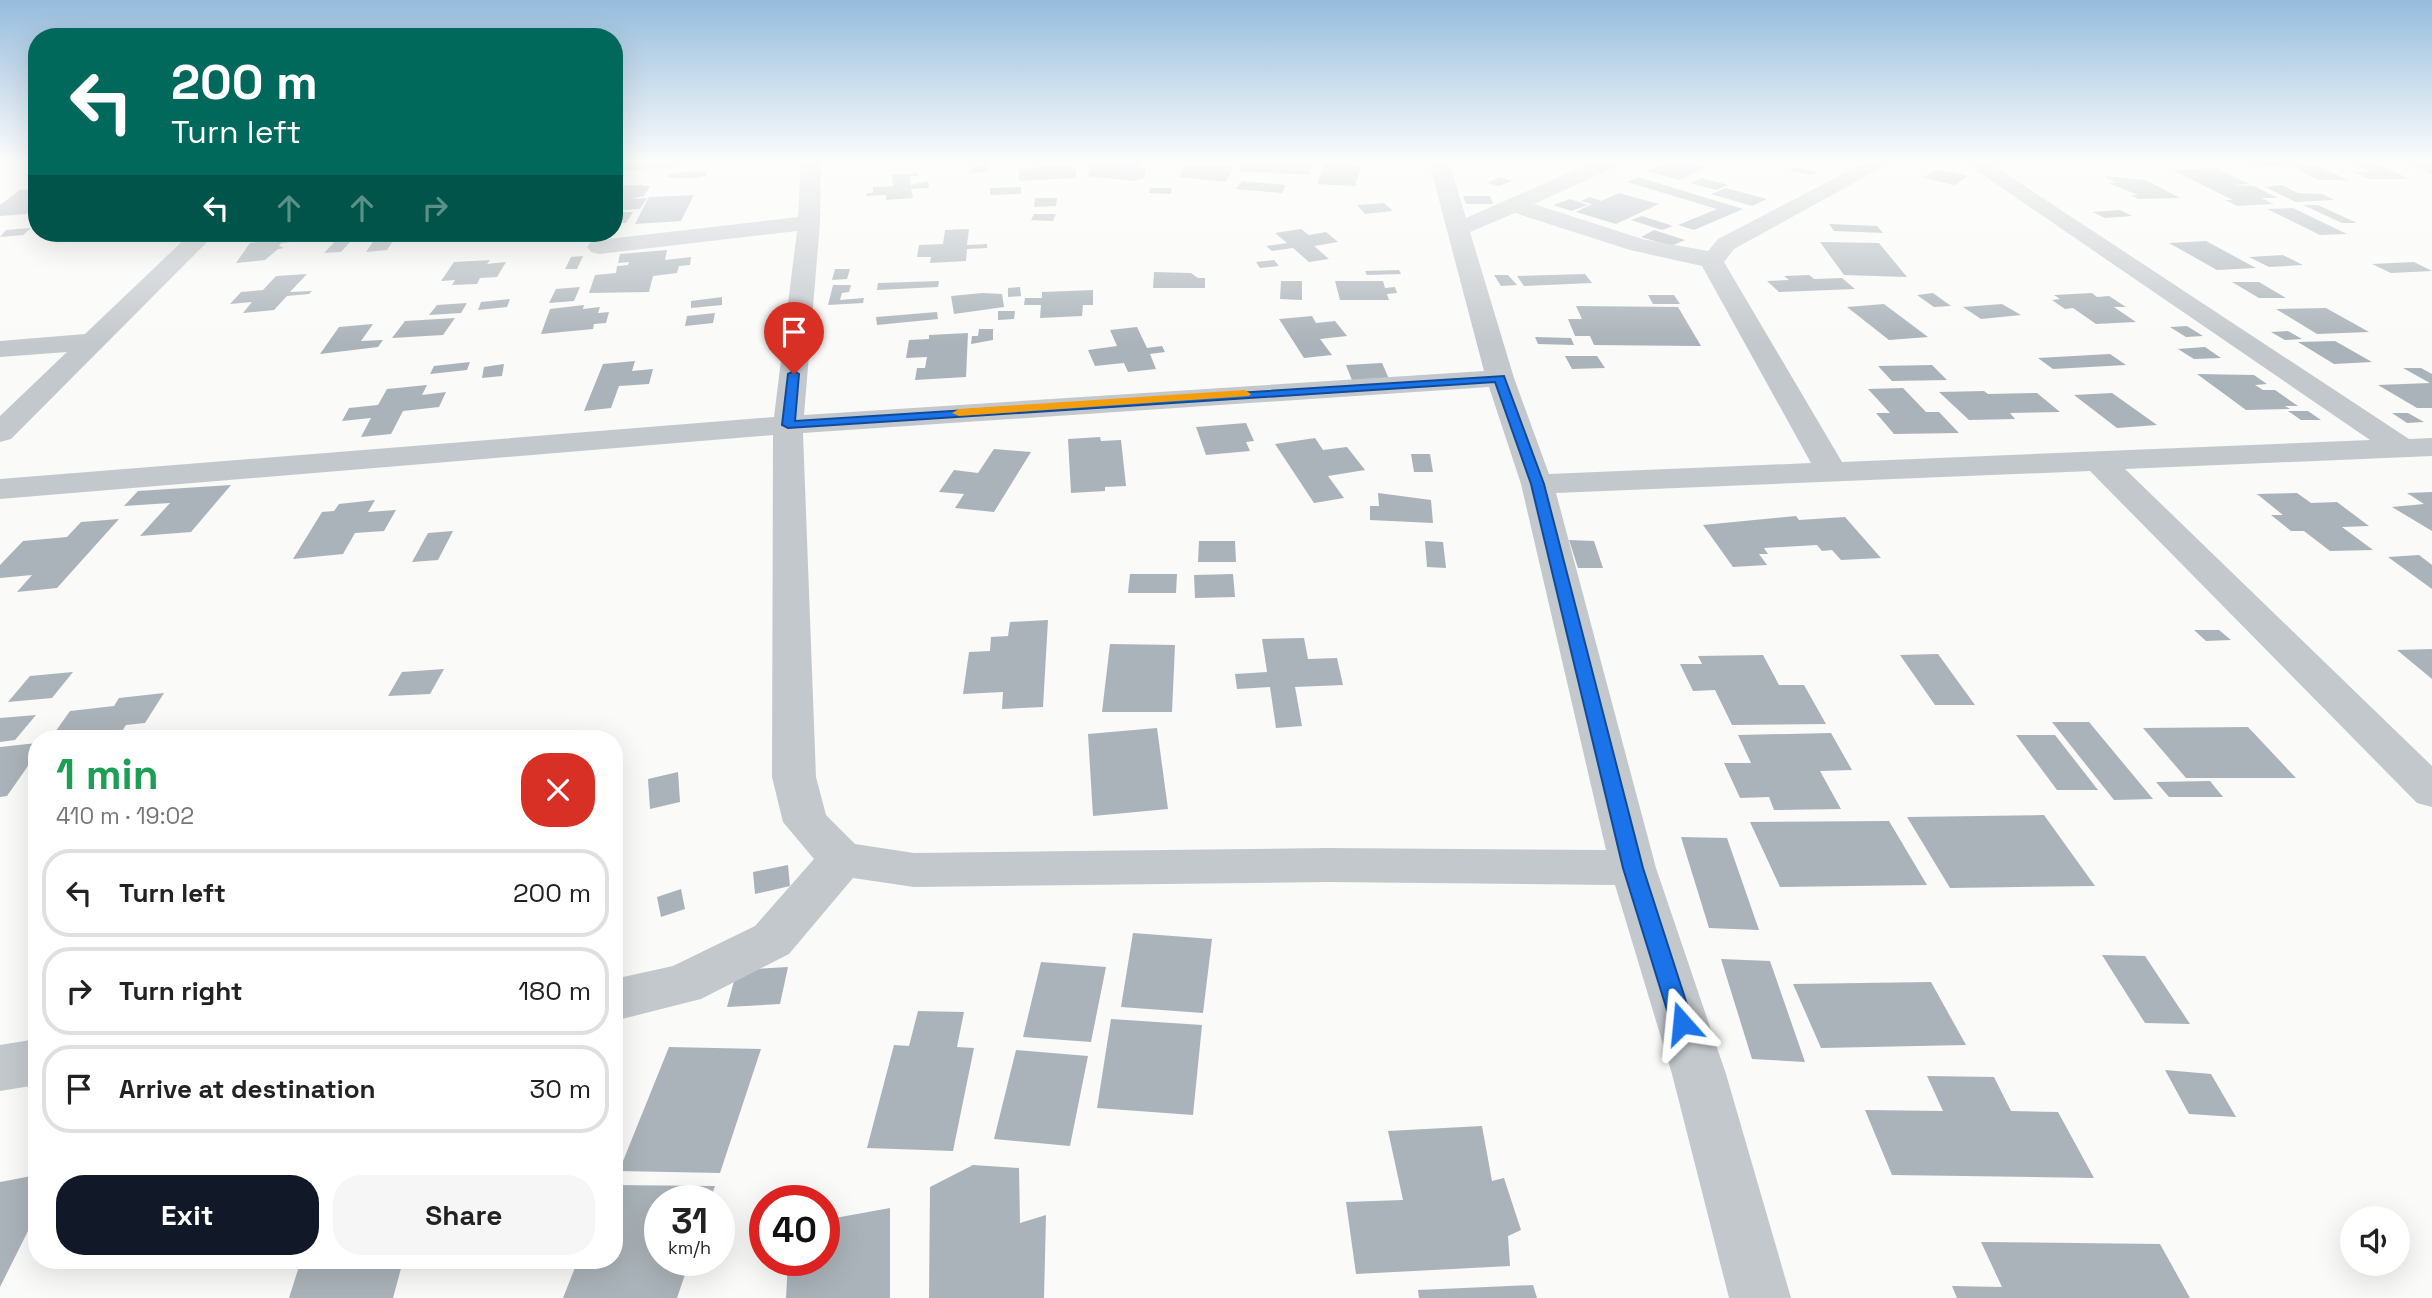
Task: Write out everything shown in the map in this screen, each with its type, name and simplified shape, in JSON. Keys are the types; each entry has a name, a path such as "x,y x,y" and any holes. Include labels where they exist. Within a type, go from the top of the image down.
{"street":[{"path":"599,247 809,223 788,425 794,777 805,822 842,859 914,870 1328,865 1633,868"},
{"path":"1457,223 1500,378 1538,484 1633,868 1699,1074 1759,1298"},
{"path":"1459,229 1474,223"},
{"path":"1568,223 1638,245 1707,258 1712,262 1832,472"},
{"path":"1712,262 1726,244 1767,223"},
{"path":"2068,223 2418,448"},
{"path":"0,433 195,242"},
{"path":"0,349 90,342"},
{"path":"0,489 788,425 1500,378"},
{"path":"1538,484 2418,448"},
{"path":"2099,462 2417,761 2432,792"},
{"path":"623,998 683,984 772,940 842,859"},
{"path":"0,1068 28,1063"}],"building":[{"path":"1639,223 1662,223 1673,226 1662,230"},
{"path":"1684,223 1711,223 1694,230 1678,225"},
{"path":"2295,223 2323,223 2347,234 2320,235"},
{"path":"1829,224 1877,226 1883,233 1834,231"},
{"path":"28,228 23,235 0,237 6,230"},
{"path":"969,229 967,245 987,244 987,248 967,249 966,261 930,263 931,257 917,257 919,245 943,244 945,230"},
{"path":"1301,229 1309,235 1326,232 1338,242 1314,246 1329,259 1309,262 1293,248 1272,251 1266,246 1287,243 1275,233"},
{"path":"1654,230 1685,240 1671,246 1641,237"},
{"path":"2206,241 2256,268 2217,270 2169,243"},
{"path":"290,242 281,243 279,246 284,248 278,249 265,260 236,263 250,243"},
{"path":"334,242 350,242 341,252 324,253"},
{"path":"373,242 392,242 387,250 366,252"},
{"path":"1820,242 1879,243 1907,277 1844,275"},
{"path":"667,250 665,260 691,257 690,265 679,266 677,273 653,276 649,292 589,293 595,275 616,273 617,266 628,265 629,262 618,263 620,254"},
{"path":"2283,255 2303,265 2269,267 2249,257"},
{"path":"583,256 577,269 565,269 571,257"},
{"path":"490,260 487,264 506,262 497,277 480,278 477,284 452,285 455,280 441,281 454,262"},
{"path":"1274,260 1279,266 1260,268 1256,262"},
{"path":"2414,262 2432,271 2391,273 2372,264"},
{"path":"835,269 850,269 847,279 832,280"},
{"path":"1399,270 1401,274 1367,275 1365,271"},
{"path":"1154,272 1191,273 1198,278 1205,278 1205,288 1153,288"},
{"path":"307,274 290,292 312,291 309,294 287,296 274,310 243,313 252,302 230,304 241,292 263,290 276,276"},
{"path":"1585,274 1592,283 1524,286 1517,276"},
{"path":"1494,275 1508,275 1517,285 1501,286"},
{"path":"1809,275 1814,279 1842,278 1855,289 1779,292 1767,281 1789,280 1784,276"},
{"path":"939,281 938,287 877,290 878,283"},
{"path":"1281,281 1302,281 1302,300 1280,299"},
{"path":"1335,281 1383,281 1385,288 1395,287 1397,293 1387,294 1389,300 1340,300"},
{"path":"2232,282 2259,282 2286,298 2259,298"},
{"path":"833,285 851,285 849,292 842,293 840,300 864,298 863,303 828,305"},
{"path":"580,287 574,301 549,303 556,289"},
{"path":"1020,287 1021,296 1008,297 1008,288"},
{"path":"1093,290 1093,305 1083,305 1082,316 1040,318 1041,305 1024,305 1025,298 1042,298 1042,292"},
{"path":"1933,293 1951,306 1934,307 1917,295"},
{"path":"2092,293 2097,297 2109,296 2126,307 2114,307 2136,322 2096,324 2073,308 2065,309 2052,300 2060,299 2054,295"},
{"path":"1002,294 1004,307 954,314 951,296"},
{"path":"1648,295 1674,295 1680,304 1653,304"},
{"path":"722,297 722,305 691,308 691,301"},
{"path":"510,299 507,307 478,310 481,302"},
{"path":"467,303 461,313 429,315 437,305"},
{"path":"1884,304 1928,337 1889,340 1847,307"},
{"path":"2002,304 2021,315 1981,319 1963,307"},
{"path":"584,305 583,309 600,307 598,313 609,312 606,323 594,324 593,329 541,334 550,309"},
{"path":"1576,306 1678,307 1701,346 1594,345 1590,336 1575,336 1568,319 1582,319"},
{"path":"2326,308 2369,332 2317,334 2276,309"},
{"path":"998,311 1015,311 1014,319 998,320"},
{"path":"937,312 938,319 877,325 876,317"},
{"path":"715,313 713,323 685,326 687,316"},
{"path":"1312,316 1316,323 1335,321 1347,336 1320,339 1332,355 1304,358 1279,319"},
{"path":"455,318 443,335 392,338 405,321"},
{"path":"373,324 361,341 383,340 378,347 320,354 339,327"},
{"path":"2187,326 2203,336 2186,337 2170,327"},
{"path":"1137,327 1147,348 1162,346 1165,352 1150,354 1156,369 1128,372 1124,363 1095,366 1088,350 1117,346 1110,330"},
{"path":"979,329 993,329 993,340 971,344 972,336 978,336"},
{"path":"2288,331 2302,339 2285,340 2271,332"},
{"path":"968,333 966,377 915,380 917,368 925,368 927,357 906,358 909,340 929,339 929,335"},
{"path":"1535,337 1571,338 1574,345 1538,344"},
{"path":"2335,341 2372,362 2334,364 2298,342"},
{"path":"2205,347 2221,358 2194,359 2178,349"},
{"path":"2110,354 2126,365 2053,369 2038,358"},
{"path":"1565,356 1597,356 1605,368 1572,369"},
{"path":"635,361 632,371 653,369 649,384 619,386 611,408 584,411 603,364"},
{"path":"470,362 467,370 430,374 434,366"},
{"path":"1382,363 1390,381 1353,383 1346,365"},
{"path":"504,364 502,376 482,378 484,367"},
{"path":"1932,365 1947,380 1892,381 1878,366"},
{"path":"2403,368 2421,368 2432,374 2432,408 2417,408 2378,385 2430,383"},
{"path":"2197,374 2254,375 2267,384 2255,385 2263,390 2275,390 2298,406 2285,406 2290,409 2246,410"},
{"path":"427,385 422,395 446,392 439,407 403,411 391,434 361,437 371,418 342,421 349,408 378,405 387,389"},
{"path":"1903,388 1926,412 1939,412 1959,433 1894,434 1876,413 1890,413 1868,389"},
{"path":"1984,391 1988,394 2037,393 2060,412 2010,413 2015,419 1969,420 1939,392"},
{"path":"2112,393 2157,425 2117,428 2074,395"},
{"path":"2288,411 2308,411 2321,420 2301,420"},
{"path":"2392,413 2408,413 2424,422 2407,423"},
{"path":"1246,423 1254,441 1246,442 1250,451 1206,455 1196,427"},
{"path":"1100,437 1101,441 1121,440 1126,486 1105,487 1105,491 1071,493 1068,439"},
{"path":"1315,438 1323,450 1347,447 1365,470 1328,476 1344,498 1314,503 1275,444"},
{"path":"994,449 1031,452 994,512 955,508 964,494 939,492 954,470 978,473"},
{"path":"1411,454 1430,454 1433,472 1414,472"},
{"path":"231,485 191,532 140,536 170,503 124,506 138,491"},
{"path":"2432,492 2432,531 2392,507 2424,504 2407,493"},
{"path":"1378,493 1431,500 1433,523 1370,520 1370,506 1379,506"},
{"path":"2297,493 2311,503 2337,502 2369,526 2342,527 2373,550 2330,551 2304,531 2291,531 2271,515 2283,515 2257,494"},
{"path":"375,500 368,512 396,510 384,531 355,533 343,554 293,559 322,512 334,511 339,504"},
{"path":"1796,516 1799,520 1845,517 1881,558 1841,560 1832,550 1822,551 1817,545 1764,548 1768,554 1759,554 1767,565 1733,567 1703,525"},
{"path":"119,519 57,588 17,592 32,575 0,578 0,565 23,541 67,537 81,522"},
{"path":"453,531 438,560 412,562 428,533"},
{"path":"1569,540 1594,541 1603,568 1578,568"},
{"path":"1199,541 1235,541 1236,562 1198,562"},
{"path":"1425,541 1443,542 1446,568 1427,567"},
{"path":"2419,555 2432,565 2432,589 2388,557"},
{"path":"1130,574 1177,574 1176,593 1128,593"},
{"path":"1233,574 1235,597 1195,598 1194,575"},
{"path":"1048,620 1043,707 1002,709 1003,692 963,694 969,652 990,651 991,637 1008,636 1010,622"},
{"path":"2194,630 2219,630 2231,640 2206,641"},
{"path":"1304,638 1308,659 1337,658 1343,685 1295,687 1302,726 1276,728 1270,687 1237,689 1235,674 1267,672 1262,639"},
{"path":"1110,644 1175,645 1172,712 1102,712"},
{"path":"2432,649 2432,679 2397,650"},
{"path":"1938,654 1975,705 1935,705 1900,655"},
{"path":"1763,655 1779,685 1804,685 1826,724 1732,725 1715,690 1693,691 1680,664 1702,664 1698,656"},
{"path":"444,669 430,694 388,696 402,672"},
{"path":"73,672 52,698 8,702 30,676"},
{"path":"164,693 145,723 126,725 123,730 57,730 70,711 114,706 119,698"},
{"path":"36,715 15,740 0,742 0,718"},
{"path":"2052,722 2089,722 2153,799 2114,800"},
{"path":"2248,727 2296,778 2186,778 2143,728"},
{"path":"1157,728 1168,809 1093,816 1088,734"},
{"path":"1831,733 1852,770 1820,771 1841,809 1774,810 1769,797 1740,798 1724,763 1751,763 1738,735"},
{"path":"2016,735 2055,735 2098,790 2057,790"},
{"path":"28,744 28,766 7,796 0,797 0,747"},
{"path":"678,772 680,802 650,809 648,779"},
{"path":"2210,781 2223,797 2169,797 2156,782"},
{"path":"2044,815 2095,886 1950,888 1907,817"},
{"path":"1889,821 1927,885 1780,887 1750,822"},
{"path":"1681,837 1727,838 1759,930 1709,928"},
{"path":"788,865 790,886 755,894 753,872"},
{"path":"681,889 685,909 661,917 657,897"},
{"path":"1133,933 1212,939 1203,1013 1121,1007"},
{"path":"2102,955 2145,956 2190,1024 2145,1023"},
{"path":"1721,959 1770,961 1805,1062 1752,1059"},
{"path":"1041,962 1106,967 1091,1042 1023,1037"},
{"path":"788,967 780,1004 727,1007 737,970"},
{"path":"1931,982 1966,1045 1821,1048 1793,984"},
{"path":"918,1011 964,1012 957,1047 974,1048 953,1151 867,1148 894,1045 909,1046"},
{"path":"1111,1019 1202,1025 1193,1115 1097,1108"},
{"path":"669,1047 761,1049 720,1173 623,1171 623,1161"},
{"path":"1016,1050 1088,1056 1070,1146 994,1139"},
{"path":"2165,1070 2211,1074 2236,1117 2189,1114"},
{"path":"1927,1076 1994,1077 2011,1111 2058,1112 2094,1178 1892,1175 1865,1110 1943,1111"},
{"path":"1482,1126 1492,1181 1504,1178 1521,1230 1508,1236 1510,1266 1356,1274 1346,1202 1403,1200 1388,1131"},
{"path":"973,1165 1019,1168 1020,1223 1046,1215 1044,1298 929,1298 930,1187"},
{"path":"28,1177 28,1231 0,1287 0,1182"},
{"path":"623,1185 644,1185 644,1276 685,1276 677,1298 563,1298 574,1269 623,1269"},
{"path":"890,1208 890,1298 786,1298 787,1276 840,1276 840,1217"},
{"path":"1981,1242 2160,1244 2190,1298 1957,1298 1952,1286 2002,1287"},
{"path":"298,1269 401,1269 393,1298 289,1298"},
{"path":"1533,1285 1537,1298 1419,1298 1418,1290"}],"slow traffic":[{"path":"959,413 1245,394"}],"route":[{"path":"794,374 788,425 1500,378 1538,484 1633,868 1682,1023"}]}
